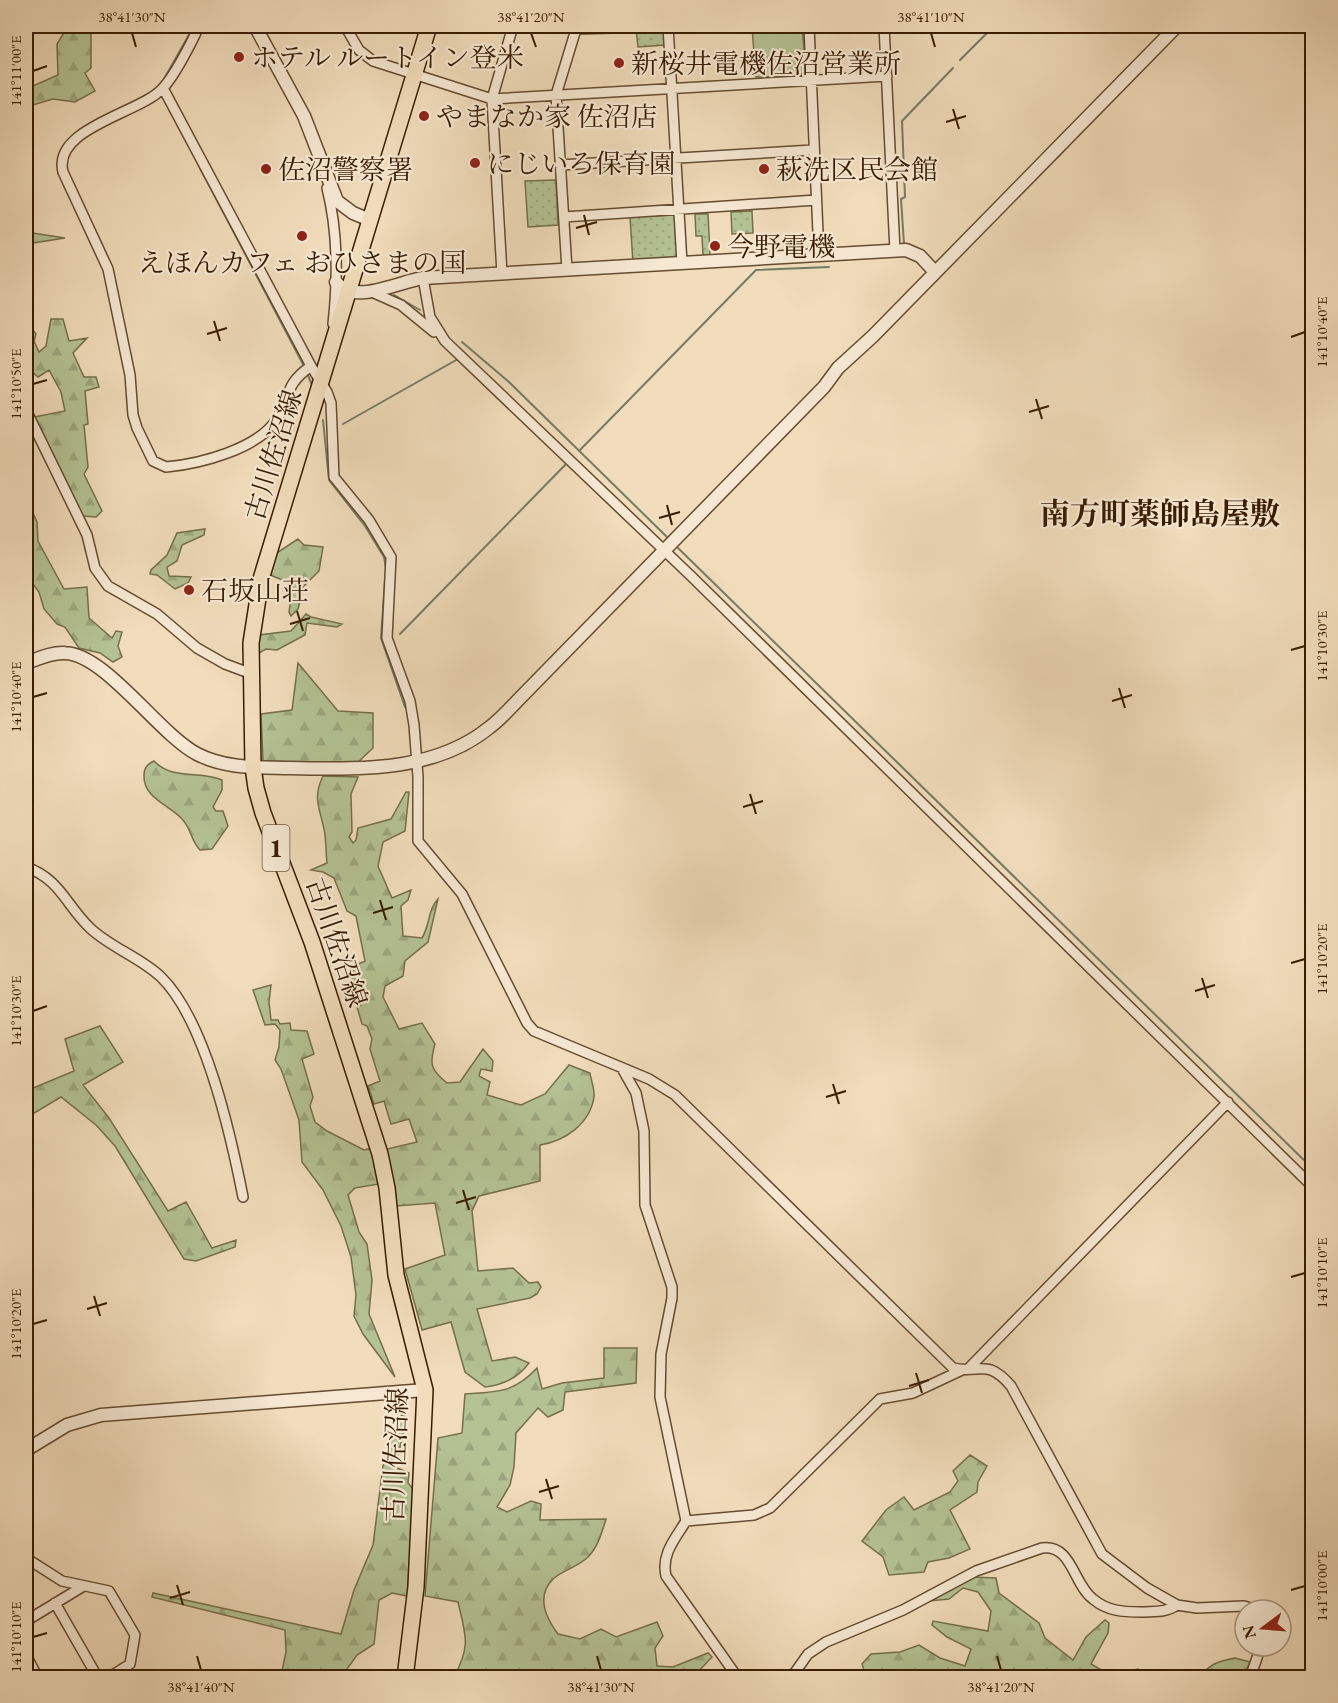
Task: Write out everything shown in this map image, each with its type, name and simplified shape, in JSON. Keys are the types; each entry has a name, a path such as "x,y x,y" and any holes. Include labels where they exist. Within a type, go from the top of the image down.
{"main road":[{"name":"古川佐沼線","path":"405,1677 416,1587 425,1390 396,1275 387,1188 380,1154 312,942 262,813 253,767 252,623 261,579 429,26"}],"street":[{"path":"199,26 160,91 104,120 73,143 61,157 63,172 108,269 130,375 133,415 148,453 153,461 165,467 245,447 261,436 276,421 290,384 310,366"},
{"path":"255,26 300,109 338,201 353,213 370,220"},
{"path":"345,26 359,50 368,58 492,99 886,76"},
{"path":"502,274 492,99 513,26"},
{"path":"668,26 682,263"},
{"path":"567,270 556,95 576,27 684,26"},
{"path":"809,26 819,256"},
{"path":"884,26 895,251"},
{"path":"26,663 65,653 82,658 105,673 157,723 195,753 230,766 356,769 417,761 459,746 489,728 824,387 838,368 873,336 934,271 1177,26"},
{"path":"160,91 310,366 324,377"},
{"path":"560,165 813,150"},
{"path":"320,159 330,199 336,282 324,377 331,403 334,477 369,520 391,557 387,638 410,701 417,761 418,841 462,894 527,1023 534,1031 664,1087 680,1100 953,1368 998,1372 1011,1386 1102,1554 1148,1588 1177,1605 1197,1608 1233,1606"},
{"path":"564,217 816,200"},
{"path":"374,293 423,278 906,250 920,256 934,271"},
{"path":"423,278 430,317 446,341"},
{"path":"336,282 350,290 374,293 401,305 446,341 665,551 1312,1186"},
{"path":"26,410 87,535 95,568 108,586 157,614 197,648 225,664 252,674"},
{"path":"26,867 46,876 100,937 153,969 173,992 195,1029 205,1058 232,1147 243,1197"},
{"path":"623,1070 636,1093 644,1131 645,1205 672,1287 661,1354 660,1397 686,1521 666,1553 664,1560 666,1576 738,1677"},
{"path":"686,1521 754,1515 770,1508 880,1399 913,1393 966,1369 1228,1102"},
{"path":"26,1450 59,1429 101,1415 425,1390"},
{"path":"791,1677 808,1654 826,1642 903,1610 950,1583 1003,1560 1050,1546 1062,1553 1086,1594 1108,1608 1124,1612 1164,1611 1177,1605"},
{"path":"26,1558 62,1581 109,1591 135,1635 130,1664 108,1677"},
{"path":"26,1621 82,1587"},
{"path":"55,1604 98,1677"},
{"path":"26,1655 38,1677"},
{"path":"1250,1677 1257,1658"}],"green space":[{"path":"68,26 91,27 91,68 85,73 95,91 75,102 53,99 26,107 26,89 58,75 57,44"},
{"path":"802,26 806,71 800,75 756,77 752,28"},
{"path":"636,29 659,29 664,32 665,45 638,47"},
{"path":"556,180 558,225 528,227 525,181"},
{"path":"752,211 753,233 732,234 731,212"},
{"path":"695,214 708,214 710,255 703,255 702,236 696,236"},
{"path":"675,215 679,218 677,260 633,263 630,217"},
{"path":"26,232 65,238 33,243 33,279 26,281"},
{"path":"51,319 63,319 69,341 87,338 73,353 84,377 96,377 99,387 85,391 88,424 84,425 88,467 84,474 102,511 96,517 83,516 34,417 65,411 61,392 49,370 38,377 26,367 26,326 30,326 36,334 34,341 39,352 46,346"},
{"path":"26,488 28,502 37,522 38,541 64,589 87,587 89,618 112,638 116,631 122,632 118,646 122,657 113,662 100,653 79,648 65,627 57,624 44,609 39,592 26,575"},
{"path":"205,529 204,535 182,545 177,561 167,567 169,576 191,577 188,583 175,589 157,575 150,574 151,570 167,555 177,533"},
{"path":"298,539 304,545 323,547 319,571 304,586 298,609 291,616 289,612 293,584 270,575 275,554"},
{"path":"306,614 342,624 337,627 307,623 305,635 277,650 266,649 259,653 259,635 291,631"},
{"path":"298,663 338,711 373,713 373,748 356,764 263,761 261,714 292,710"},
{"path":"154,761 170,771 222,780 222,790 213,807 216,811 223,811 228,826 212,849 200,850 182,819 157,800 148,789 145,783 145,770"},
{"path":"323,776 358,777 351,794 352,832 349,837 353,843 356,840 358,828 391,819 406,792 409,792 405,831 383,842 378,866 392,898 411,890 408,900 401,906 403,936 422,938 432,907 438,899 428,942 405,961 403,976 385,986 383,997 399,1029 422,1023 435,1044 432,1062 438,1074 447,1083 460,1082 483,1049 493,1061 492,1071 481,1069 479,1076 490,1082 487,1095 521,1105 545,1094 569,1065 590,1073 594,1094 592,1107 575,1130 558,1140 540,1145 540,1181 479,1196 472,1211 478,1271 513,1268 529,1283 538,1282 541,1287 537,1294 530,1298 477,1309 492,1361 515,1357 529,1363 515,1377 498,1385 485,1387 465,1372 451,1322 422,1330 405,1269 445,1255 435,1203 396,1206 387,1149 417,1142 409,1119 391,1124 384,1101 374,1104 368,1086 380,1081 370,1049 372,1039 367,1026 362,1024 357,1007 361,1005 352,981 354,966 365,961 356,916 347,911 334,878 323,872 311,870 327,863 325,835 318,806 318,792"},
{"path":"271,985 269,1002 271,1020 278,1020 280,1024 290,1023 291,1030 307,1031 314,1054 302,1059 313,1097 310,1106 315,1122 327,1131 364,1150 372,1148 379,1184 355,1188 348,1195 359,1232 367,1244 372,1280 369,1314 395,1377 363,1334 354,1316 356,1295 351,1257 341,1226 323,1190 302,1162 299,1120 281,1069 275,1060 279,1047 280,1030 275,1024 265,1025 253,990"},
{"path":"100,1026 123,1062 83,1085 109,1118 168,1211 186,1202 212,1248 236,1240 235,1247 196,1261 184,1259 115,1146 96,1125 61,1097 26,1118 26,1091 74,1071 65,1039"},
{"path":"604,1348 637,1348 636,1383 565,1392 563,1410 548,1417 538,1408 516,1433 514,1467 510,1485 497,1507 507,1512 531,1501 541,1504 540,1520 606,1519 599,1539 588,1557 553,1579 545,1593 547,1614 558,1634 580,1639 601,1629 616,1637 657,1622 663,1636 655,1648 657,1666 673,1667 708,1653 712,1657 693,1677 454,1677 465,1648 458,1602 425,1596 438,1438 462,1433 465,1394 513,1387 537,1368 542,1389 562,1383 604,1378"},
{"path":"405,1410 404,1431 395,1467 409,1473 408,1483 415,1491 407,1596 392,1593 379,1600 374,1644 357,1655 347,1669 349,1677 255,1677 282,1671 286,1652 285,1630 152,1597 153,1593 341,1634 354,1590 373,1545 383,1466 394,1428"},
{"path":"970,1455 987,1466 978,1482 977,1492 950,1510 970,1549 949,1558 928,1562 924,1572 889,1575 883,1557 862,1541 886,1510 904,1497 914,1510 950,1492 958,1481 953,1471"},
{"path":"972,1577 996,1578 999,1593 1039,1623 1045,1638 1073,1660 1086,1637 1105,1620 1109,1623 1108,1633 1091,1664 1110,1675 1138,1669 1142,1677 866,1677 862,1664 871,1654 900,1652 919,1645 940,1658 965,1666 971,1649 947,1637 932,1625 933,1621 988,1631 991,1611 978,1592 963,1588 949,1599 929,1601"},
{"path":"1235,1658 1250,1662 1243,1677 1200,1677 1207,1669 1224,1660"}],"waterway":[{"path":"160,86 194,26"},
{"path":"960,60 994,26"},
{"path":"904,244 901,199 905,197 902,121 953,68"},
{"path":"200,168 305,368"},
{"path":"579,451 756,270 829,267"},
{"path":"394,295 420,310"},
{"path":"462,342 509,382 668,538"},
{"path":"343,424 458,359"},
{"path":"307,373 312,385 309,397"},
{"path":"323,420 329,480 365,526 384,557 386,568"},
{"path":"400,634 567,463"},
{"path":"678,548 1312,1168"},
{"path":"385,580 381,638 405,707"}],"place":[{"name":"ホテル ルートイン登米","path":"239,57"},
{"name":"新桜井電機佐沼営業所","path":"619,63"},
{"name":"やまなか家 佐沼店","path":"424,116"},
{"name":"にじいろ保育園","path":"475,163"},
{"name":"佐沼警察署","path":"266,169"},
{"name":"萩洗区民会館","path":"764,169"},
{"name":"えほんカフェ おひさまの国","path":"302,236"},
{"name":"今野電機","path":"715,246"},
{"name":"石坂山荘","path":"189,590"}],"district":[{"name":"南方町薬師島屋敷","path":"1160,513"}]}
